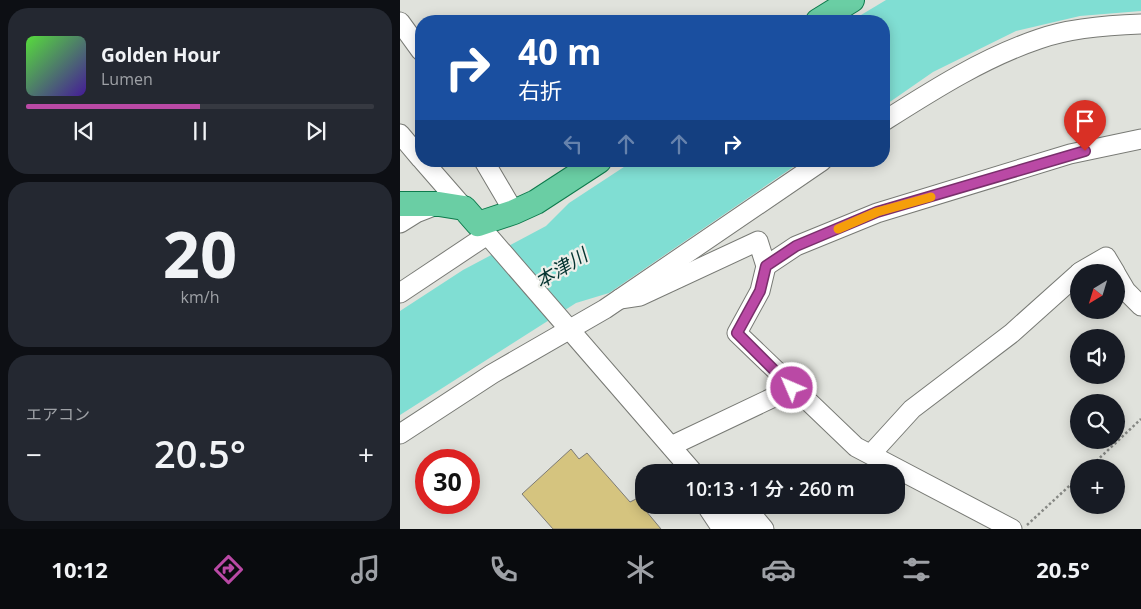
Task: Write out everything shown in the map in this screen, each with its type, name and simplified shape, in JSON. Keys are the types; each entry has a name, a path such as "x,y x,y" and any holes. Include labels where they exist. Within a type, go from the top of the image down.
{"main road":[{"path":"828,15 852,0"},
{"path":"400,204 440,204 481,227 536,202 590,167"}],"street":[{"path":"400,22 415,43"},
{"path":"890,117 942,85 998,55 1041,38 1083,30 1141,24"},
{"path":"400,134 415,152"},
{"path":"766,266 796,246 877,212 1070,154 1141,139"},
{"path":"428,167 680,459 792,388"},
{"path":"488,167 514,212"},
{"path":"400,434 492,374 567,328 620,299 813,167"},
{"path":"400,223 416,213 440,204"},
{"path":"400,293 481,227"},
{"path":"620,299 640,296 758,241 766,266 760,291 737,333 792,388 856,447 1012,529"},
{"path":"1095,264 1106,258 1110,264"},
{"path":"871,454 912,409 1012,333 1070,281"},
{"path":"1125,289 1141,306"},
{"path":"712,514 722,529"},
{"path":"730,514 744,529"},
{"path":"752,514 764,529"}],"path":[{"path":"1099,459 1141,419"},
{"path":"1024,529 1070,486"}],"water":[{"path":"886,0 1141,0 1141,11 1080,16 1016,31 933,72 890,102 890,15 861,15"},
{"name":"本津川","path":"624,167 793,167 609,293 576,303 400,415 400,311 463,270 546,226 569,203"}],"building":[{"path":"571,449 579,459 587,453 630,502 635,500 635,514 648,514 661,529 553,529 522,494"}],"slow traffic":[{"path":"838,229 877,212 931,197"}],"route":[{"path":"792,388 737,333 760,291 766,266 796,246 877,212 1085,151"}]}
